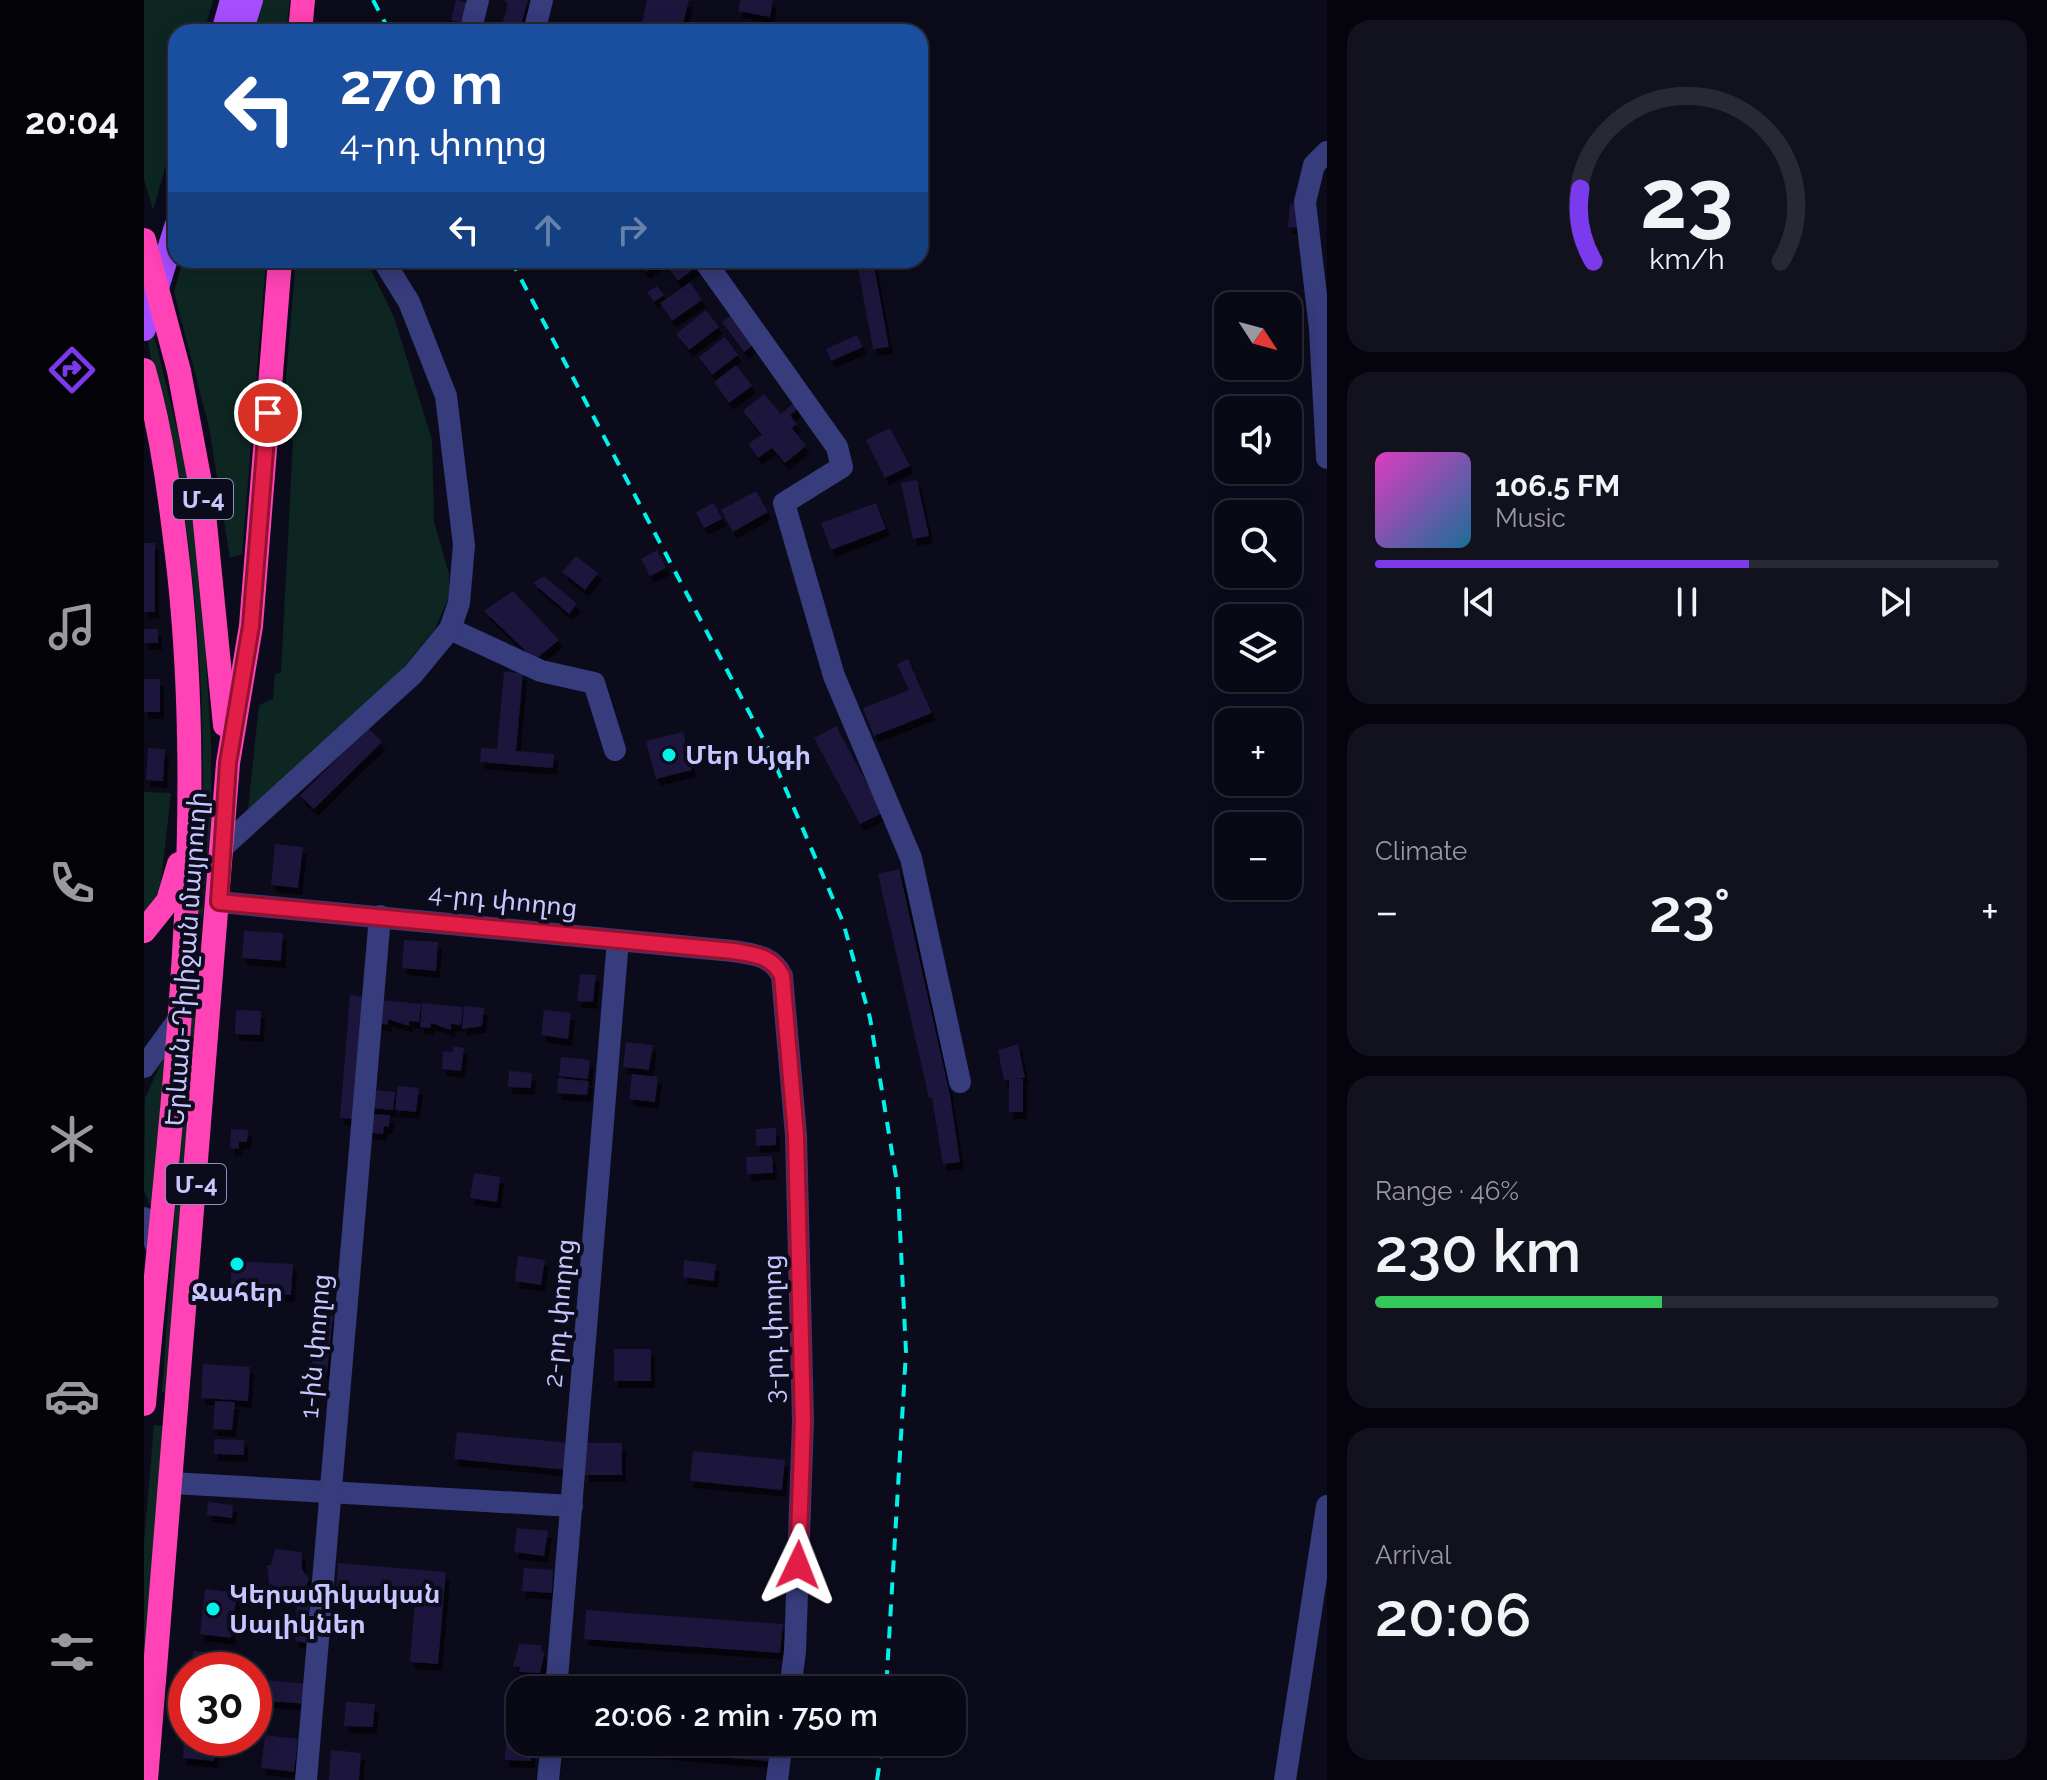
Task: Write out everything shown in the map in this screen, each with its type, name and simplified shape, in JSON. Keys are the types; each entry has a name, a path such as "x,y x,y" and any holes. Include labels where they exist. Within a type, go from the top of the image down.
{"highway":[{"path":"301,24 303,0"},
{"name":"Մ-4","path":"144,240 179,371 202,493 228,763"},
{"path":"228,763 251,626 279,268"},
{"name":"Մ-4","path":"144,370 169,485 186,638 191,823"},
{"name":"Երևան-Դիլիջան մայրուղի","path":"146,1780 224,846 228,763"},
{"path":"144,931 168,901 191,823"},
{"name":"Երևան-Դիլիջան մայրուղի","path":"144,1404 179,1019 191,823"},
{"path":"184,957 200,948 209,951 214,961"},
{"path":"144,1404 160,1417 178,1408"}],"main road":[{"path":"225,24 232,0"},
{"path":"244,24 251,0"},
{"path":"144,329 168,252"}],"street":[{"path":"536,24 542,0"},
{"path":"1327,152 1314,165 1305,202 1320,329 1327,458"},
{"path":"224,846 413,674 450,629 459,603 464,545 446,396 409,302 388,268"},
{"path":"710,268 837,447 842,467 784,503 834,676 911,858 960,1082"},
{"path":"450,629 541,671 594,683 615,750"},
{"name":"4-րդ փողոց","path":"219,902 733,951 771,959 778,967"},
{"name":"1-ին փողոց","path":"306,1780 380,916"},
{"name":"2-րդ փողոց","path":"557,1676 618,940"},
{"name":"3-րդ փողոց","path":"778,967 782,976 796,1135 803,1421 792,1676"},
{"path":"144,1067 179,1019"},
{"path":"144,1218 157,1248"},
{"path":"172,1483 572,1506"},
{"path":"1285,1780 1327,1506"},
{"path":"548,1780 551,1756"},
{"path":"777,1780 780,1756"}],"green space":[{"path":"144,0 213,0 206,24 168,24 168,158 153,210 144,179"},
{"path":"260,0 290,0 287,24 252,24"},
{"path":"181,268 265,268 242,554 230,558 209,427 174,292"},
{"path":"295,268 370,268 394,317 432,440 434,522 449,574 449,597 435,629 398,674 248,810 259,705 273,699 275,674 281,673 293,442 282,425"},
{"path":"144,294 185,462 202,591 211,745 211,818 201,932 195,928 203,764 195,599 177,466 148,343"},
{"path":"144,792 171,793 160,890 144,918"},
{"path":"192,976 200,977 170,1392 162,1392"},
{"path":"168,1048 156,1219 144,1191 145,1098"},
{"path":"154,1425 165,1426 144,1665 144,1543"}],"building":[{"path":"456,0 471,4 465,24 451,20"},
{"path":"505,0 528,0 521,24 502,24 508,4"},
{"path":"647,0 689,0 683,24 642,24"},
{"path":"740,0 773,0 770,17 738,11"},
{"path":"1290,204 1301,205 1299,228 1288,227"},
{"path":"668,268 695,268 678,281"},
{"path":"858,268 874,268 889,347 873,349"},
{"path":"690,282 702,300 672,321 660,303"},
{"path":"657,286 664,295 654,302 647,292"},
{"path":"706,310 719,327 689,350 676,334"},
{"path":"736,311 759,341 744,352 722,322"},
{"path":"857,335 863,347 831,361 826,349"},
{"path":"725,337 738,355 712,375 699,357"},
{"path":"736,365 752,386 729,403 714,382"},
{"path":"764,394 781,414 794,403 799,408 790,415 797,424 792,428 806,446 785,463 772,448 758,458 748,444 762,435 743,411"},
{"path":"890,428 910,466 885,478 866,440"},
{"path":"917,480 929,536 913,539 901,483"},
{"path":"756,491 768,512 733,532 721,510"},
{"path":"714,503 722,519 704,528 696,512"},
{"path":"876,503 886,529 831,550 821,523"},
{"path":"144,543 155,543 155,612 144,612"},
{"path":"657,550 666,568 650,576 641,559"},
{"path":"576,556 598,573 585,590 562,572"},
{"path":"544,576 577,604 569,614 533,583"},
{"path":"513,591 559,640 535,660 484,611"},
{"path":"144,629 158,629 158,643 144,643"},
{"path":"908,659 932,713 874,736 863,708 909,690 897,664"},
{"path":"504,672 523,673 516,751 554,754 553,768 480,762 481,748 497,749"},
{"path":"144,679 160,679 160,712 144,712"},
{"path":"836,726 883,813 860,824 814,738"},
{"path":"368,728 382,742 314,809 300,796"},
{"path":"683,732 692,770 656,779 646,741"},
{"path":"148,748 165,749 163,781 146,780"},
{"path":"275,844 303,847 298,888 271,885"},
{"path":"899,869 950,1095 960,1162 943,1164 932,1098 929,1098 878,874"},
{"path":"244,931 283,933 281,961 242,958"},
{"path":"404,940 438,942 436,971 402,968"},
{"path":"580,974 596,975 593,1002 577,1001"},
{"path":"350,995 364,997 354,1119 340,1118"},
{"path":"380,1000 421,1004 419,1022 409,1021 409,1026 388,1019 388,1025 377,1023"},
{"path":"422,1003 463,1007 461,1025 451,1024 451,1030 431,1023 430,1028 420,1027"},
{"path":"464,1006 484,1008 482,1026 462,1029"},
{"path":"236,1010 261,1011 260,1035 235,1034"},
{"path":"544,1010 571,1013 568,1039 541,1035"},
{"path":"626,1042 653,1045 649,1070 623,1067"},
{"path":"1018,1044 1025,1078 1013,1079 1023,1079 1023,1112 1009,1112 1009,1080 1004,1080 998,1050"},
{"path":"453,1046 464,1048 461,1071 442,1069 443,1051 453,1052"},
{"path":"561,1057 590,1060 588,1079 559,1076"},
{"path":"509,1071 532,1073 531,1088 508,1087"},
{"path":"632,1074 658,1077 655,1102 629,1099"},
{"path":"558,1078 589,1081 587,1095 557,1093"},
{"path":"398,1086 419,1088 416,1112 395,1110"},
{"path":"371,1090 395,1092 393,1110 369,1108"},
{"path":"370,1114 390,1115 389,1127 384,1126 383,1134 365,1132"},
{"path":"776,1128 776,1145 756,1146 756,1129"},
{"path":"231,1129 248,1130 247,1142 239,1142 239,1149 230,1148"},
{"path":"772,1156 773,1173 747,1174 746,1157"},
{"path":"474,1173 500,1177 497,1202 470,1198"},
{"path":"518,1256 545,1260 541,1285 515,1281"},
{"path":"684,1260 716,1264 714,1281 683,1277"},
{"path":"232,1261 293,1264 291,1295 230,1292"},
{"path":"317,1315 333,1316 327,1371 312,1369"},
{"path":"614,1349 651,1349 651,1381 614,1381"},
{"path":"203,1364 250,1367 248,1401 201,1398"},
{"path":"215,1401 235,1402 232,1430 213,1429"},
{"path":"457,1432 569,1443 566,1470 454,1459"},
{"path":"214,1439 244,1440 244,1455 214,1454"},
{"path":"585,1443 622,1443 622,1475 585,1475"},
{"path":"693,1451 785,1460 782,1490 690,1481"},
{"path":"208,1502 233,1505 232,1518 207,1515"},
{"path":"517,1528 548,1531 544,1556 514,1552"},
{"path":"275,1549 302,1552 302,1570 309,1578 305,1590 287,1594 269,1583 267,1565 271,1565"},
{"path":"338,1563 446,1572 438,1664 410,1662 415,1601 336,1594"},
{"path":"524,1568 553,1570 552,1593 522,1591"},
{"path":"205,1589 237,1593 231,1638 200,1634"},
{"path":"310,1596 306,1643 295,1641 297,1601"},
{"path":"586,1610 783,1624 780,1653 584,1639"},
{"path":"519,1644 541,1645 541,1651 545,1652 540,1673 519,1672 520,1667 513,1666"},
{"path":"272,1681 309,1684 307,1704 272,1701"},
{"path":"346,1702 375,1704 373,1727 344,1726"},
{"path":"272,1736 298,1739 294,1772 261,1768 262,1756 272,1756"},
{"path":"506,1738 506,1756 531,1756 531,1761 505,1760"},
{"path":"331,1750 361,1753 359,1780 329,1780"},
{"path":"183,1756 214,1756 214,1761"},
{"path":"705,1756 769,1756 768,1761"}],"railway":[{"path":"373,0 386,24"},
{"path":"515,268 768,748 843,922 870,1018 898,1189 906,1352 887,1676"},
{"path":"877,1780 881,1756"}],"place":[{"name":"Մեր Այգի","path":"669,755"},
{"name":"Ջահեր","path":"237,1264"},
{"name":"Կերամիկական Սալիկներ","path":"213,1609"}],"route":[{"path":"268,413 251,626 228,763 219,902 733,951 771,959 778,967 782,976 796,1135 803,1421 798,1565"}]}
